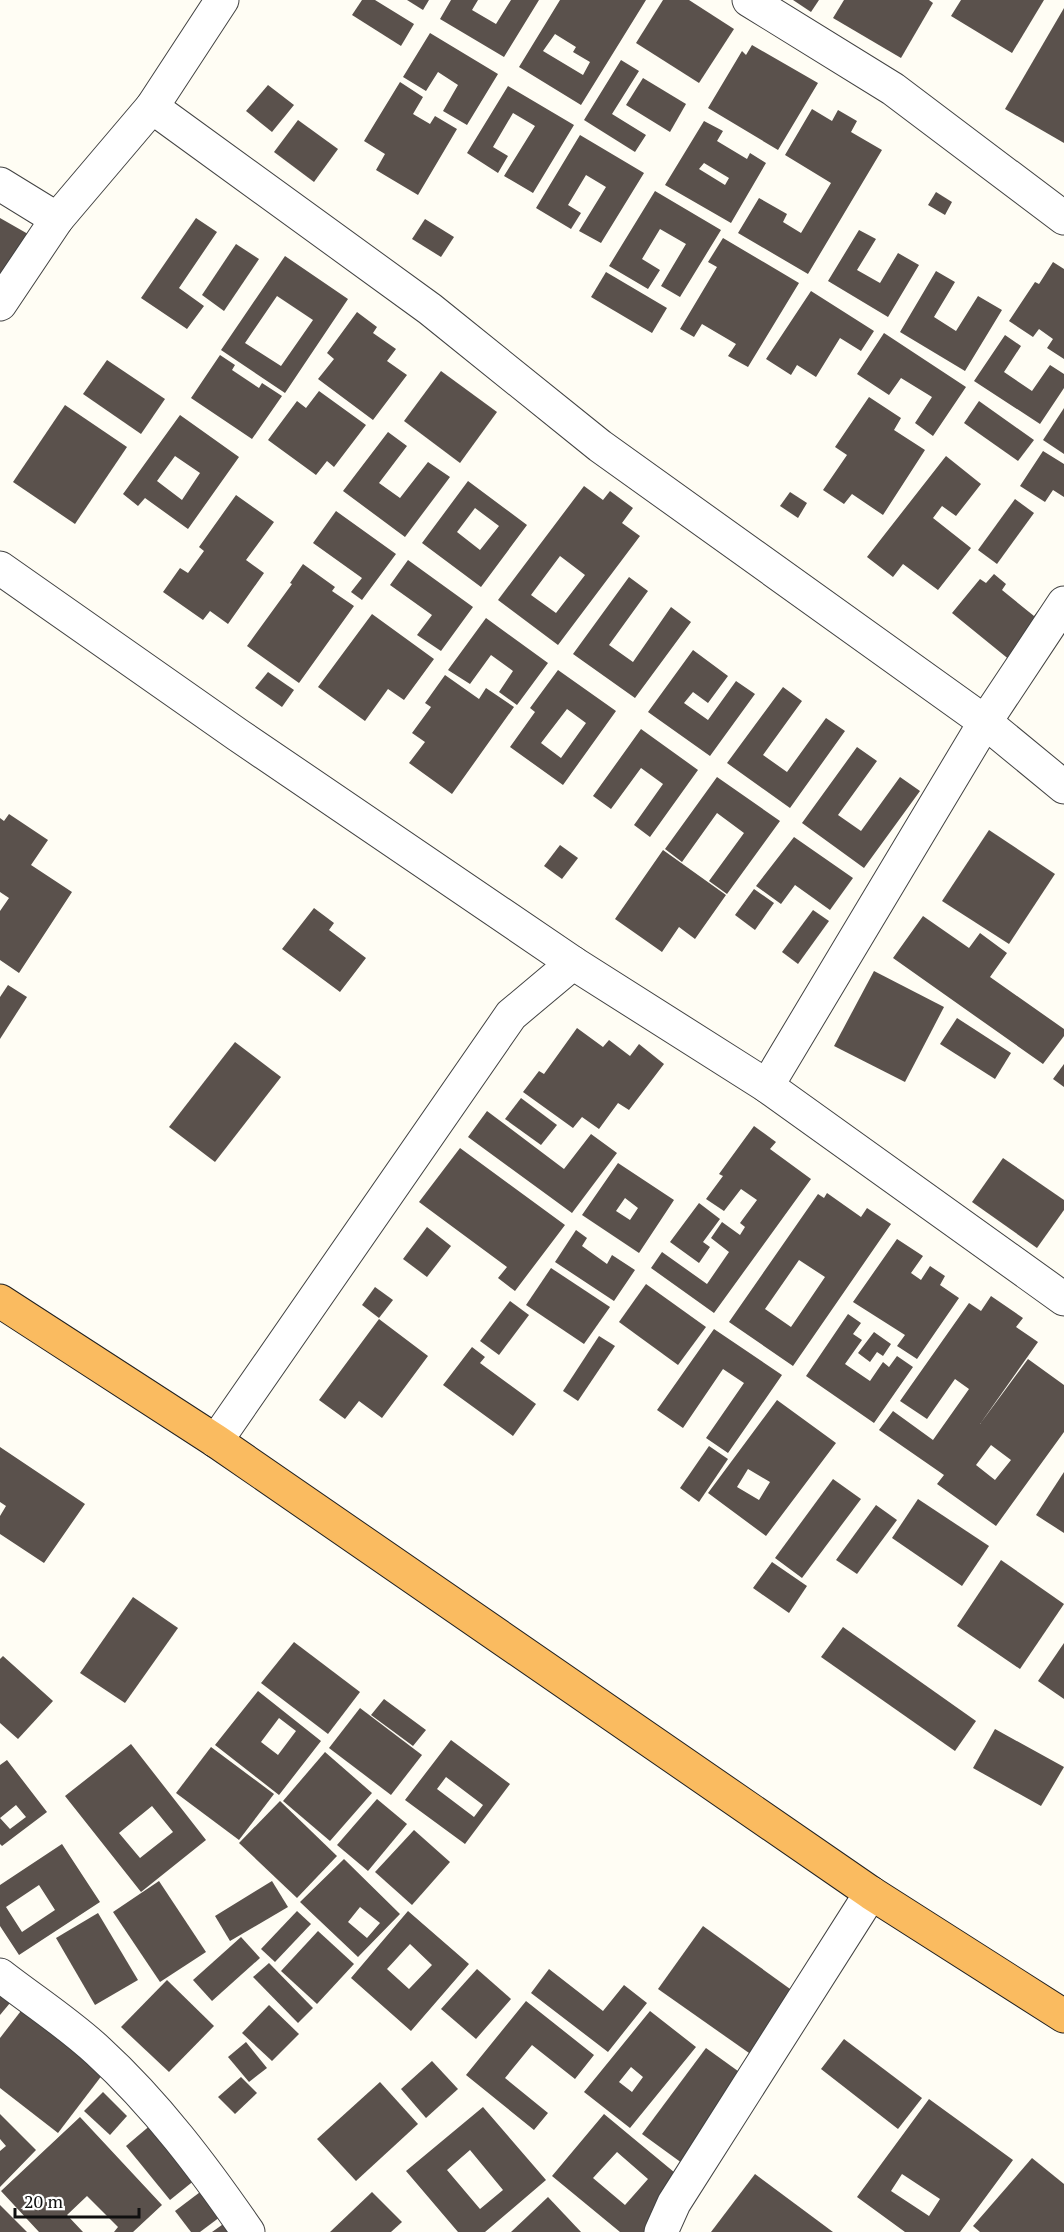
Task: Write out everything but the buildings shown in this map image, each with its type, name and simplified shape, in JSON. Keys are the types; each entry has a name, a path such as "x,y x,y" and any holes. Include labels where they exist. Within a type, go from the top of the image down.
{"highway":[{"path":"0,1301 216,1441 871,1893 1064,2016"}],"street":[{"path":"0,304 57,219 152,107 222,0"},
{"path":"749,0 892,89 1064,218"},
{"path":"152,107 430,309 600,446 985,722 1064,786"},
{"path":"0,184 57,219"},
{"path":"0,568 248,742 573,963 767,1086 1064,1299"},
{"path":"767,1086 985,722 1064,603"},
{"path":"216,1441 511,1015 573,963"},
{"path":"661,2232 675,2203 871,1893"},
{"path":"0,1975 98,2051 157,2112 218,2187 248,2232"}]}
